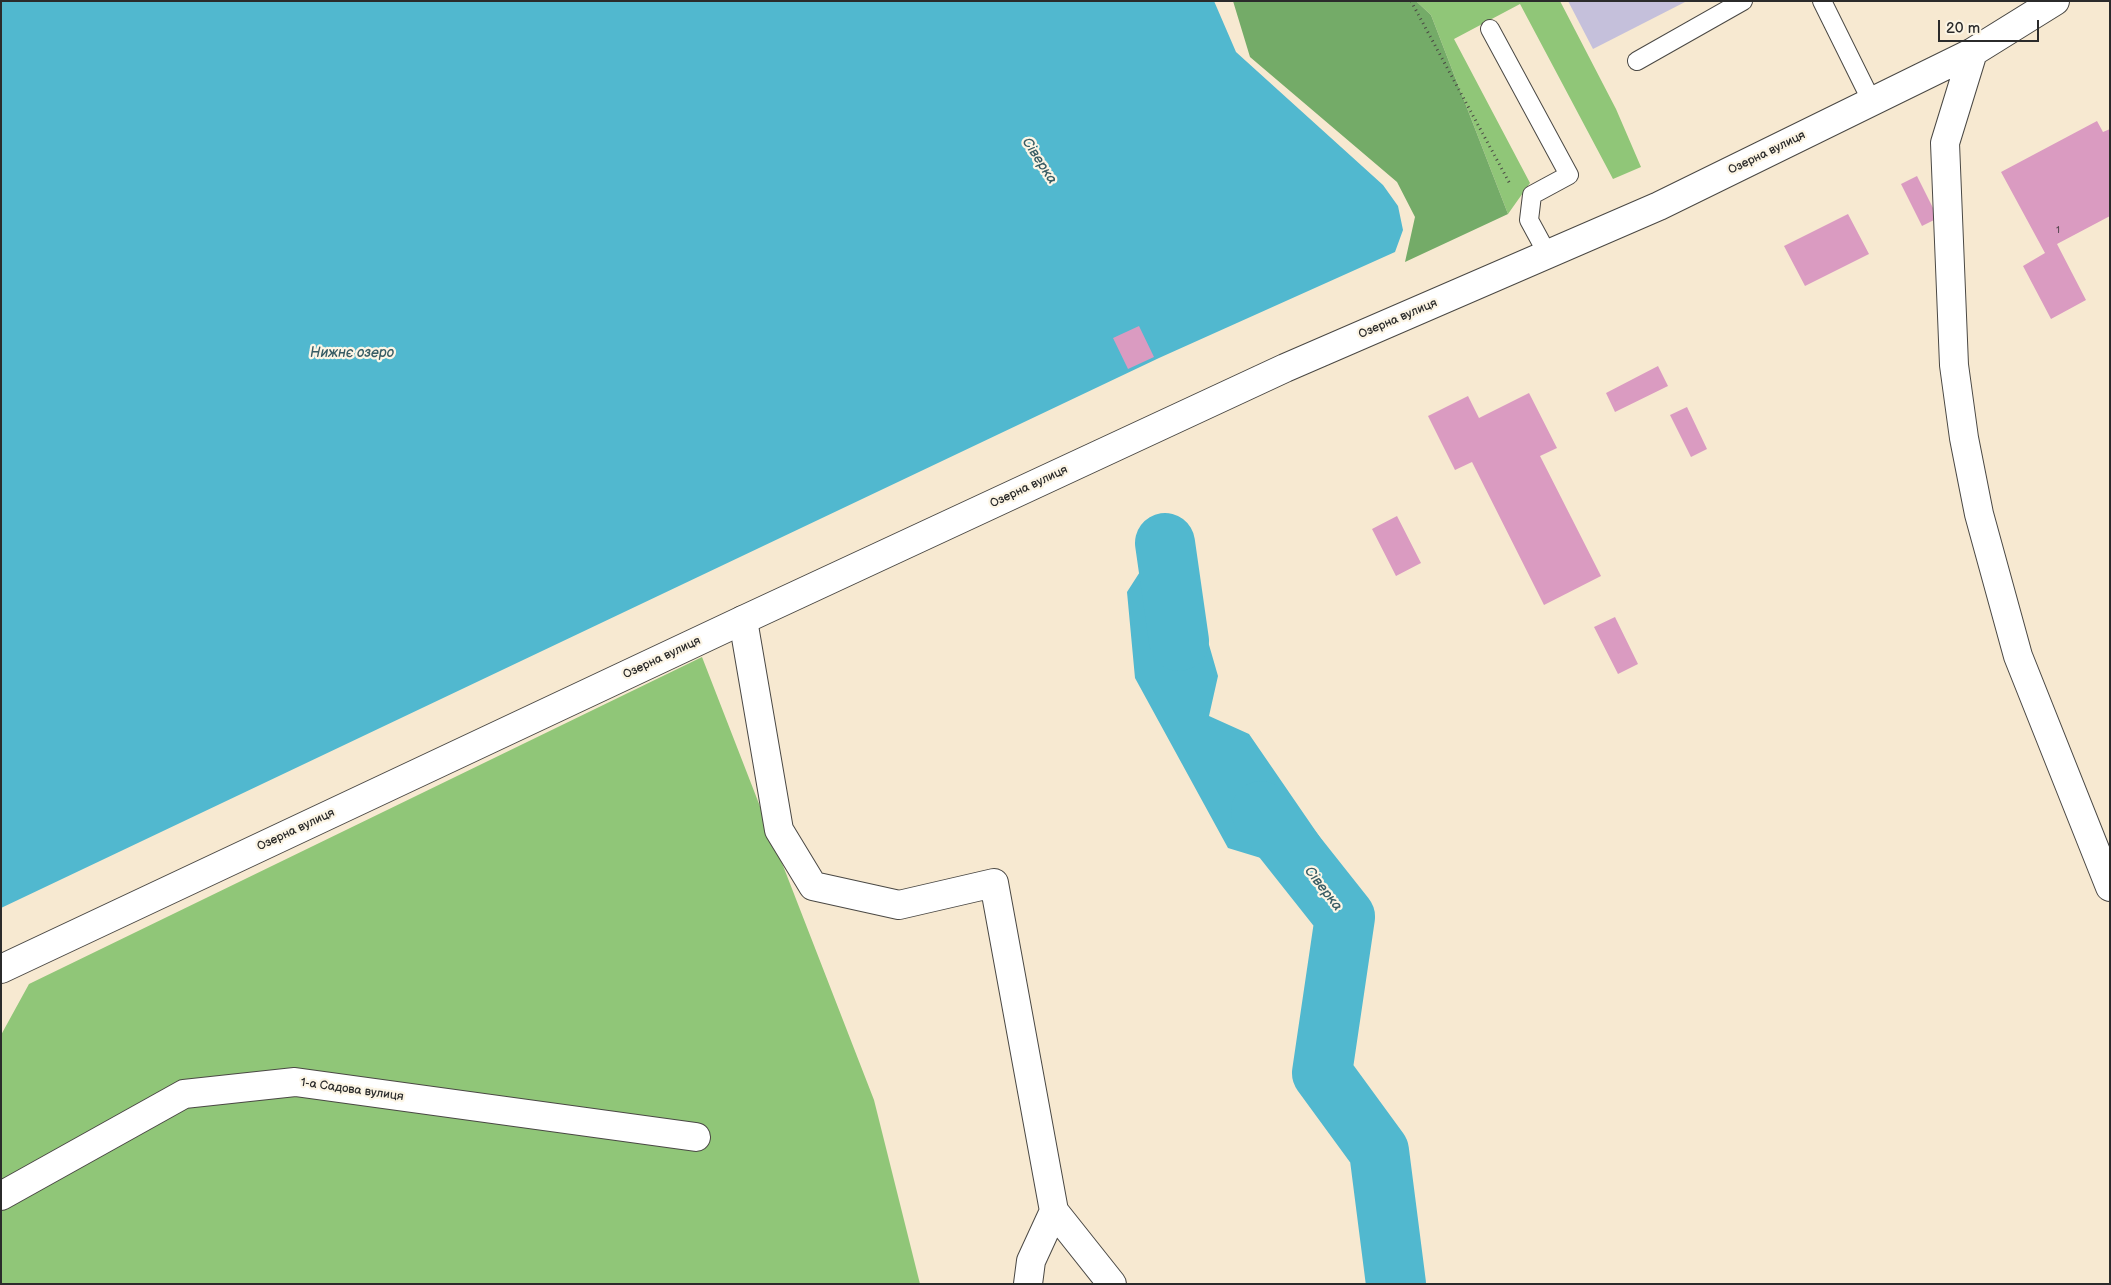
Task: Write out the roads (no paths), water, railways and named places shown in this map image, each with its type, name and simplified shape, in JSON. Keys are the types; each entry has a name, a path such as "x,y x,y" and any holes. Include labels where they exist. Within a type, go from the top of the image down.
{"street":[{"name":"Озерна вулиця","path":"1,969 743,620 1285,368 1659,206 1973,52 2055,1"},
{"path":"1973,52 1945,144 1954,365 1964,438 1979,514 2018,656 2110,886"},
{"path":"743,620 779,830 813,886 899,905 994,884 1054,1211 1112,1284"},
{"name":"1-а Садова вулиця","path":"1,1196 184,1094 295,1082 696,1137"},
{"path":"1028,1284 1031,1260 1054,1211"}],"lane":[{"path":"1637,61 1743,1"},
{"path":"1822,1 1872,102"},
{"path":"1490,29 1569,175 1532,195 1529,220 1548,255"}],"water":[{"name":"Нижнє озеро","path":"1,1 1214,1 1236,52 1383,185 1398,206 1403,230 1395,252 1159,358 1,908"},
{"path":"1154,550 1188,572 1218,676 1209,716 1249,734 1328,849 1306,884 1274,862 1228,848 1135,678 1127,592"}],"waterway":[{"name":"Сіверка","path":"1165,543 1179,641"},
{"name":"Сіверка","path":"1261,811 1345,917 1322,1073 1379,1151 1396,1284"}]}
